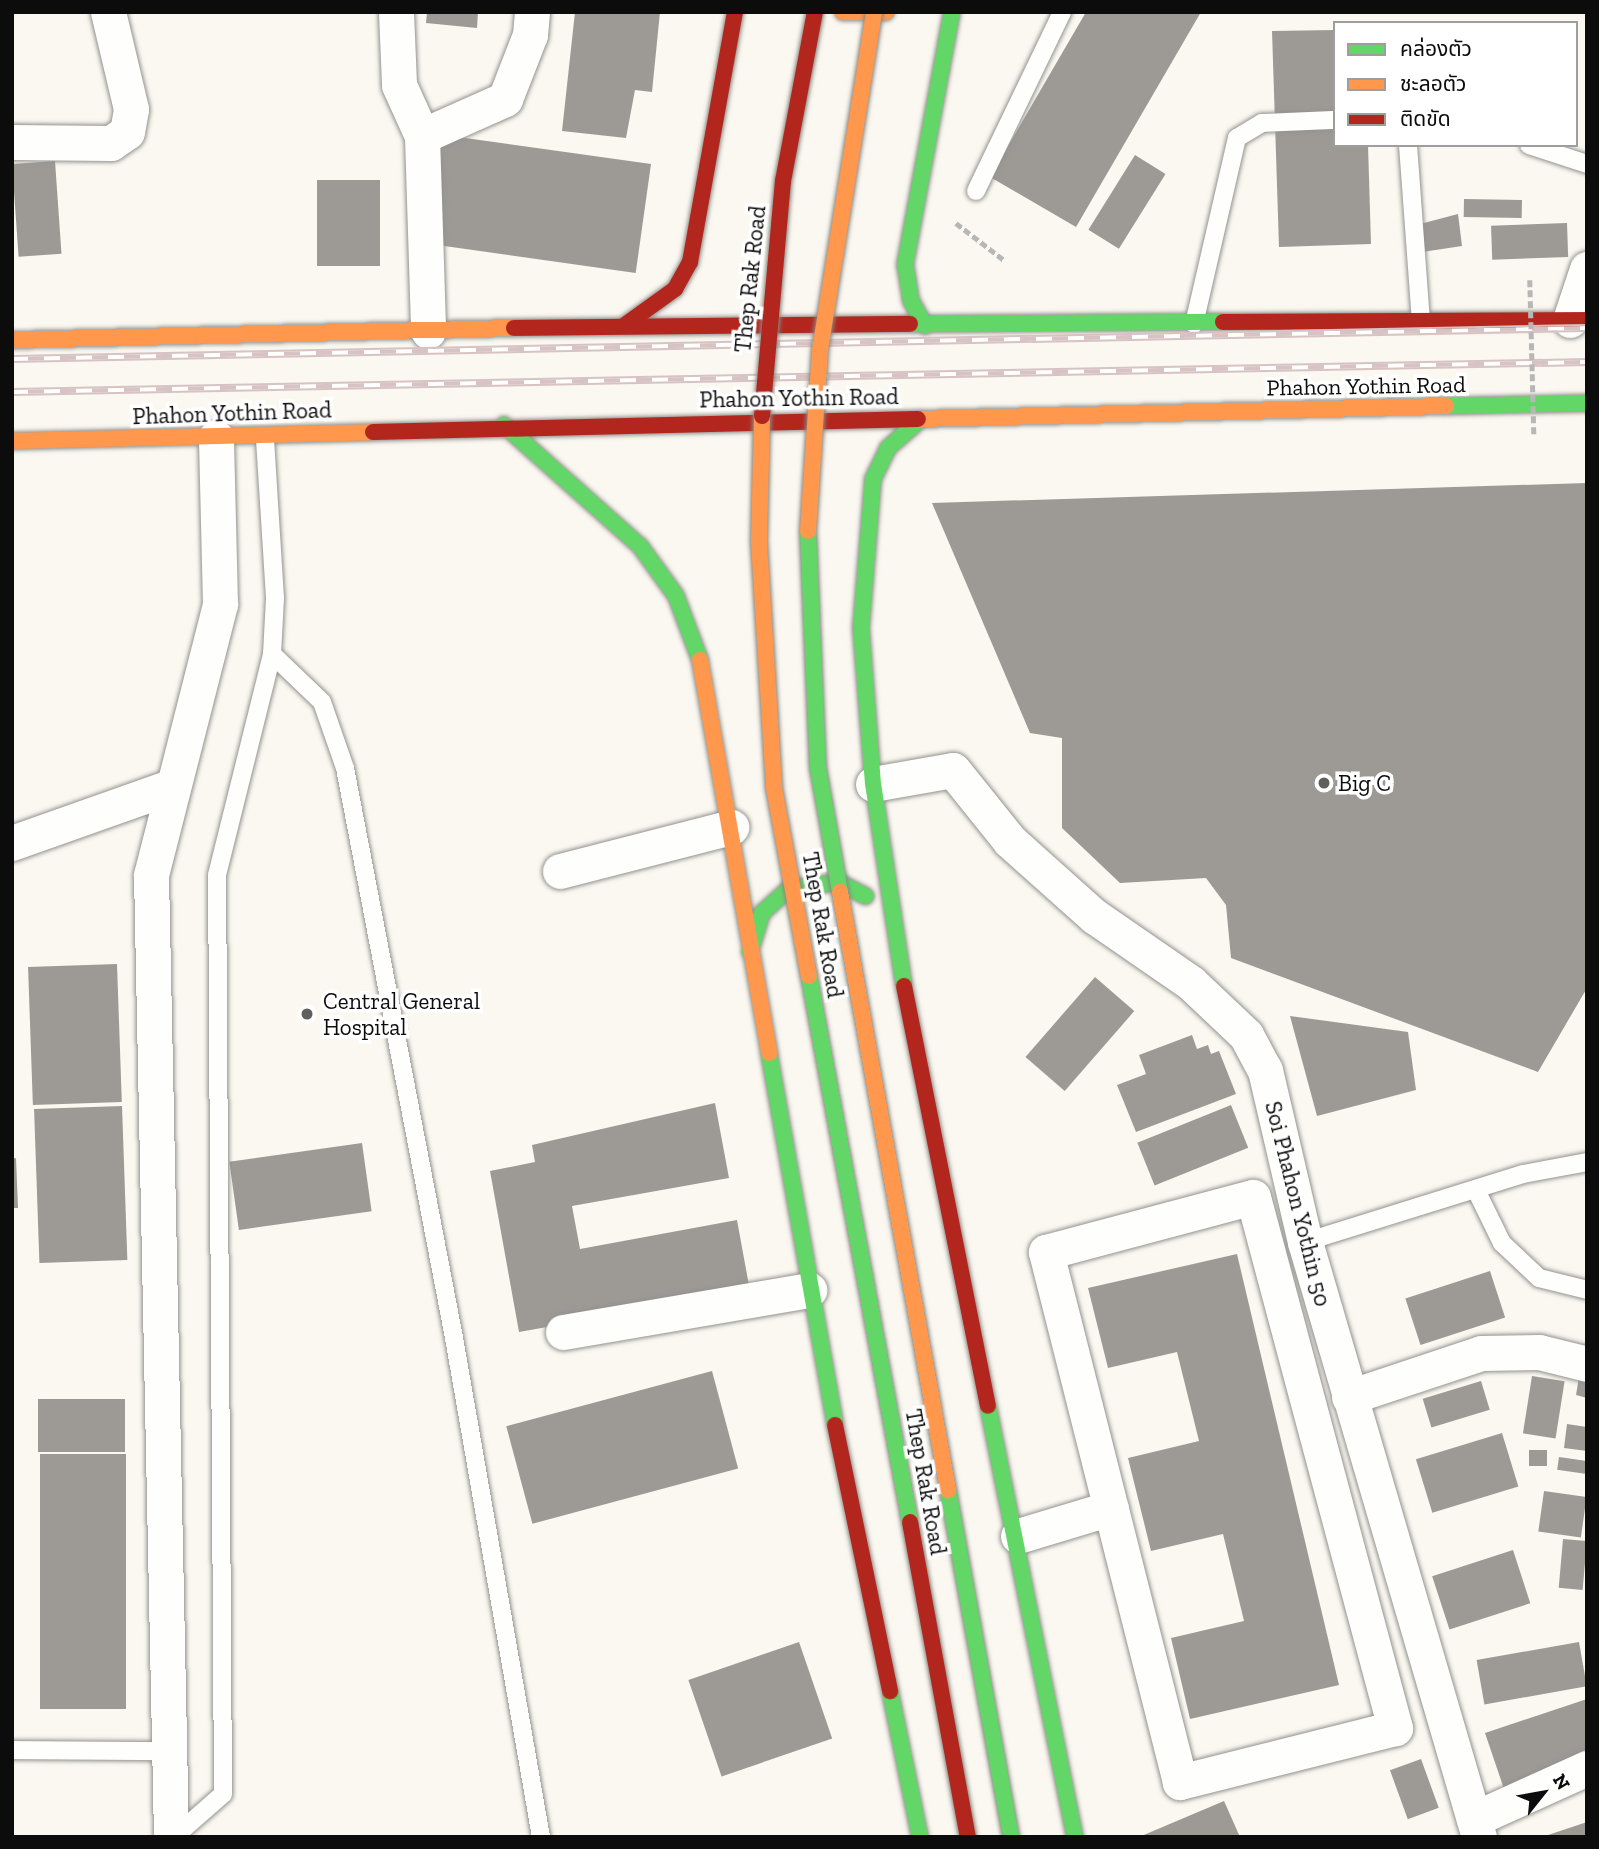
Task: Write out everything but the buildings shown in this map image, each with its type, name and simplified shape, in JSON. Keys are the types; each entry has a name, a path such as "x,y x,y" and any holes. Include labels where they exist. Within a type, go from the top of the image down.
{"main road":[{"path":"625,325 675,289 690,262 735,12"},
{"name":"Thep Rak Road","path":"815,12 783,181 764,354 759,541 774,788 968,1837"},
{"path":"843,12 886,12"},
{"name":"Thep Rak Road","path":"874,12 820,350 807,543 818,768 1011,1837"},
{"path":"925,326 911,301 905,265 952,12"},
{"path":"12,340 625,325 925,326 1578,320"},
{"name":"Phahon Yothin Road","path":"12,442 265,437 504,425 921,419 1587,403"},
{"path":"921,419 888,447 873,479 861,628 873,784 895,938 1018,1536 1074,1837"},
{"path":"504,425 607,512 676,596 700,660 809,1290 920,1837"},
{"path":"750,961 762,913 789,889 812,882 838,882 873,901 895,938"}],"street":[{"path":"12,142 111,143 127,132 131,109 107,12"},
{"path":"396,12 398,85 422,136 428,331"},
{"path":"422,136 505,99 530,35 532,12"},
{"path":"1578,320 1587,269"},
{"path":"172,1837 166,1751 152,875 170,787 220,604 216,438"},
{"name":"Soi Phahon Yothin 50","path":"873,784 953,770 1028,858 1094,916 1191,983 1246,1035 1265,1070 1305,1242 1476,1828"},
{"path":"12,843 170,787"},
{"path":"560,871 731,827"},
{"path":"1253,1197 1395,1728 1180,1782 1111,1508 1046,1252 1253,1197"},
{"path":"563,1332 809,1290"},
{"path":"1349,1397 1481,1353 1539,1352 1587,1364"},
{"path":"1018,1536 1111,1508"},
{"path":"1476,1828 1587,1768"}],"lane":[{"path":"976,191 1062,12"},
{"path":"1194,324 1237,138 1262,123 1333,120"},
{"path":"1408,147 1421,322"},
{"path":"1535,147 1587,164"},
{"path":"172,1837 223,1794 217,874 272,654 265,437"},
{"path":"272,654 322,702 345,768 454,1338 541,1837"},
{"path":"1305,1242 1587,1162"},
{"path":"1477,1192 1502,1243 1539,1278 1587,1290"},
{"path":"12,1750 166,1751"}],"path":[{"path":"1530,280 1534,434"}],"railway":[{"path":"12,359 1587,328"},
{"path":"12,392 1587,362"}],"traffic: fast":[{"path":"925,326 911,301 905,265 952,12"},
{"path":"910,324 1223,322"},
{"path":"1446,406 1587,403"},
{"path":"904,986 873,784 861,628 873,479 888,448 921,419"},
{"path":"504,425 640,546 676,596 700,660"},
{"path":"808,531 818,768 840,892"},
{"path":"750,952 762,913 789,889 838,882 866,896"},
{"path":"809,976 910,1522"},
{"path":"769,1053 835,1425"},
{"path":"988,1406 1075,1837"},
{"path":"948,1490 1011,1837"},
{"path":"890,1691 920,1837"}],"traffic: slow":[{"path":"843,12 886,12"},
{"path":"808,531 820,350 874,12"},
{"path":"12,340 514,328"},
{"path":"918,419 1446,406"},
{"path":"762,416 759,542 774,788 809,976"},
{"path":"12,441 373,432"},
{"path":"700,660 769,1053"},
{"path":"840,892 948,1490"}],"traffic: jam":[{"path":"625,325 675,289 690,262 735,12"},
{"path":"762,416 783,181 815,12"},
{"path":"1223,322 1587,320"},
{"path":"514,328 910,324"},
{"path":"373,432 918,419"},
{"path":"904,986 988,1406"},
{"path":"835,1425 890,1691"},
{"path":"910,1522 968,1837"}],"place":[{"name":"Big C","path":"1324,783"},
{"name":"Central General Hospital","path":"307,1014"}]}
